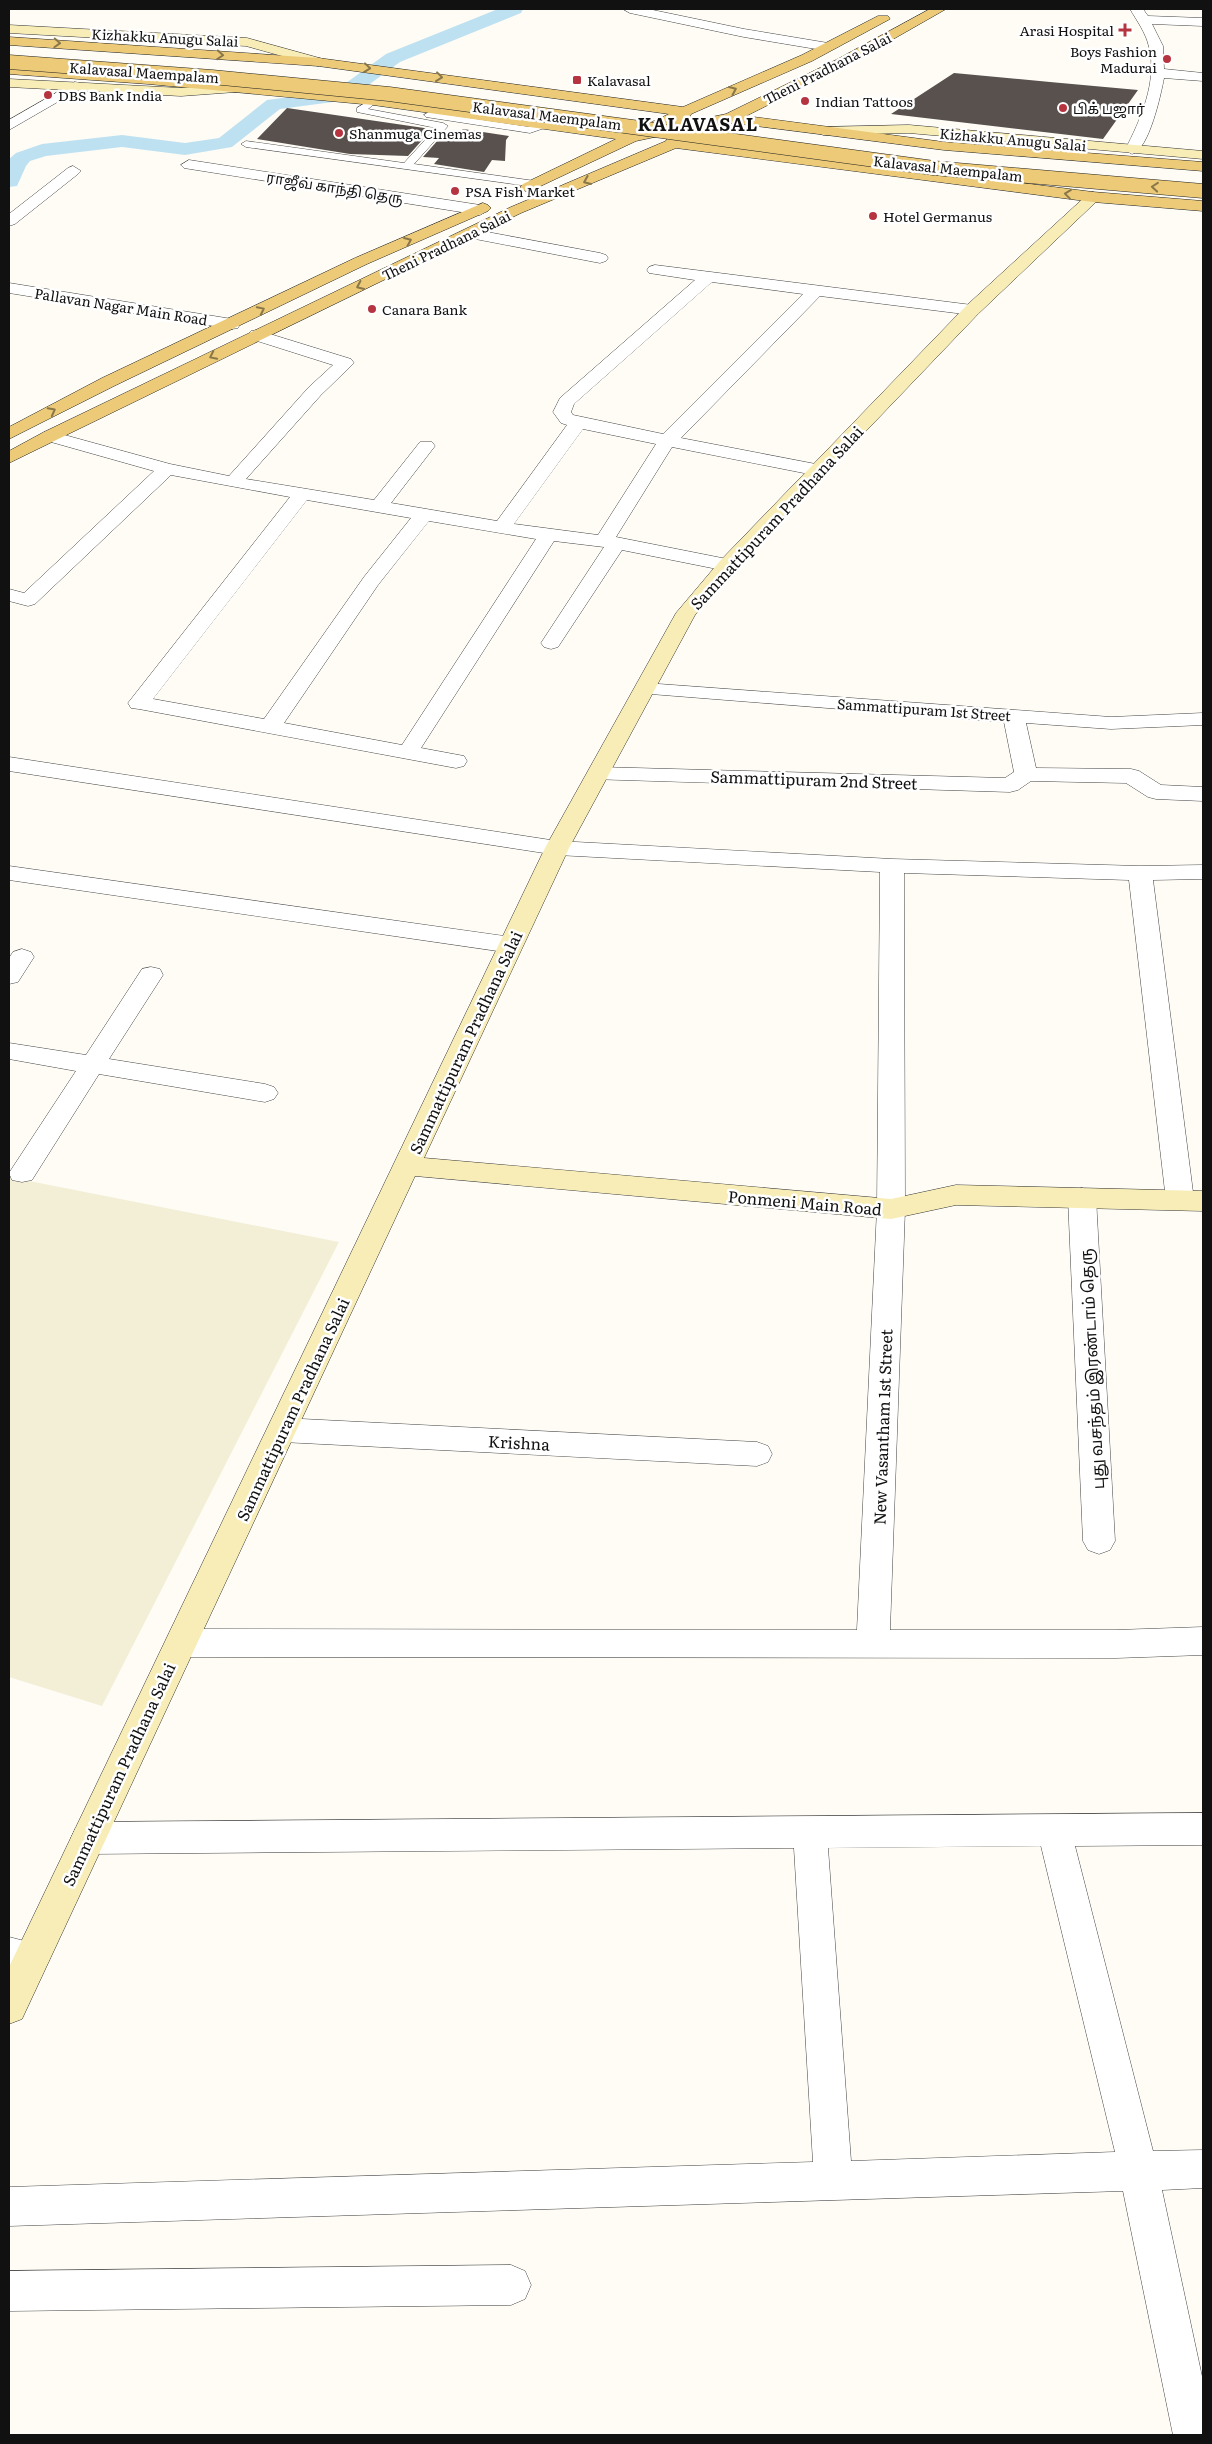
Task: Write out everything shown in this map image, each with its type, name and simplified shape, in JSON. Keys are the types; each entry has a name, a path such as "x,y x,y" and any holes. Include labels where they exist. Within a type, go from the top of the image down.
{"main road":[{"name":"Theni Pradhana Salai","path":"9,458 257,335 472,234 516,210 632,162 730,118 842,63 939,9"},
{"name":"Theni Pradhana Salai","path":"9,434 108,382 361,261 480,210 703,103 828,47 896,13"},
{"path":"9,41 83,44 318,62 543,91 685,112 674,143 1093,197 1203,206"},
{"name":"Kalavasal Maempalam","path":"9,53 226,67 479,95 898,151 994,162 1203,180"},
{"name":"Kalavasal Maempalam","path":"9,62 212,77 389,94 934,168 1203,191"},
{"path":"9,70 373,101 633,137 730,118 944,146 1203,167"},
{"path":"543,91 570,87 686,104 703,103"},
{"path":"764,101 770,115 790,127"},
{"path":"553,126 593,145 594,155"},
{"path":"632,162 658,155 692,152 826,169 862,167"}],"street":[{"path":"630,9 744,33 828,47"},
{"path":"1140,14 1203,22"},
{"path":"1132,150 1146,125 1157,73 1157,49 1140,14"},
{"name":"Kizhakku Anugu Salai","path":"9,29 248,42 318,62"},
{"path":"1157,73 1203,77"},
{"path":"9,83 181,92 236,88"},
{"path":"9,126 75,86"},
{"name":"Kizhakku Anugu Salai","path":"823,131 909,129 1203,156"},
{"name":"ராஜீவ் காந்தி தெரு","path":"189,165 480,210"},
{"path":"9,220 73,171"},
{"name":"Sammattipuram Pradhana Salai","path":"9,2006 20,1956 88,1838 557,848 686,613 727,566 972,310 1093,197"},
{"path":"472,234 600,258"},
{"path":"655,270 972,310"},
{"path":"708,277 566,402 562,412 567,419 578,423 819,470"},
{"name":"Pallavan Nagar Main Road","path":"9,288 232,324"},
{"path":"551,643 667,441 815,291"},
{"path":"234,482 315,392 345,363 257,335"},
{"path":"502,526 578,423"},
{"path":"50,436 167,469 234,482 548,535 610,542 727,566"},
{"path":"379,506 426,446"},
{"path":"9,596 28,600 167,469"},
{"path":"302,494 139,703 456,761"},
{"path":"270,727 371,581 424,514"},
{"path":"408,752 548,535"},
{"name":"Sammattipuram 1st Street","path":"645,689 1111,722 1203,719"},
{"path":"1013,716 1026,774 1131,776 1156,792 1203,794"},
{"path":"9,764 557,848 892,866 1140,873 1203,872"},
{"name":"Sammattipuram 2nd Street","path":"598,774 1010,785 1026,774"},
{"name":"New Vasantham 1st Street","path":"874,1644 891,1209 892,866"},
{"path":"9,873 511,946"},
{"path":"1140,873 1192,1200"},
{"path":"22,1174 151,975"},
{"path":"9,1051 265,1093"},
{"name":"Ponmeni Main Road","path":"406,1166 891,1209 956,1195 1192,1200"},
{"name":"புது வசந்தம் இரண்டாம் தெரு","path":"1082,1198 1099,1541"},
{"name":"Krishna","path":"282,1430 757,1454"},
{"path":"181,1643 1116,1644 1203,1641"},
{"path":"88,1838 1203,1829"},
{"path":"1054,1830 1139,2172 1194,2435"},
{"path":"810,1832 833,2179"},
{"path":"9,2207 833,2179 1203,2169"},
{"path":"9,2291 511,2284"}],"lane":[{"path":"373,101 360,110 443,126 408,165"},
{"path":"246,144 535,184"}],"shaded area":[{"path":"9,1177 339,1242 102,1706 9,1677"}],"building":[{"path":"954,73 1138,90 1103,139 891,114"},
{"name":"Shanmuga Cinemas","path":"287,108 432,129 408,156 350,154 257,139"},
{"path":"463,129 509,136 506,140 505,161 492,160 484,172 434,164 439,158 423,157 446,131 460,133"}],"waterway":[{"path":"9,181 16,164 23,157 42,150 122,141 185,149 225,143 274,104 341,96 393,58 514,9"}],"place":[{"name":"Arasi Hospital","path":"1125,30"},
{"name":"Boys Fashion Madurai","path":"1167,59"},
{"name":"Kalavasal","path":"577,80"},
{"name":"DBS Bank India","path":"48,95"},
{"name":"Indian Tattoos","path":"805,101"},
{"name":"பிக் பஜார்","path":"1063,108"},
{"name":"Shanmuga Cinemas","path":"339,133"},
{"name":"PSA Fish Market","path":"455,191"},
{"name":"Hotel Germanus","path":"873,216"},
{"name":"Canara Bank","path":"372,309"}],"district":[{"name":"KALAVASAL","path":"698,123"}]}
